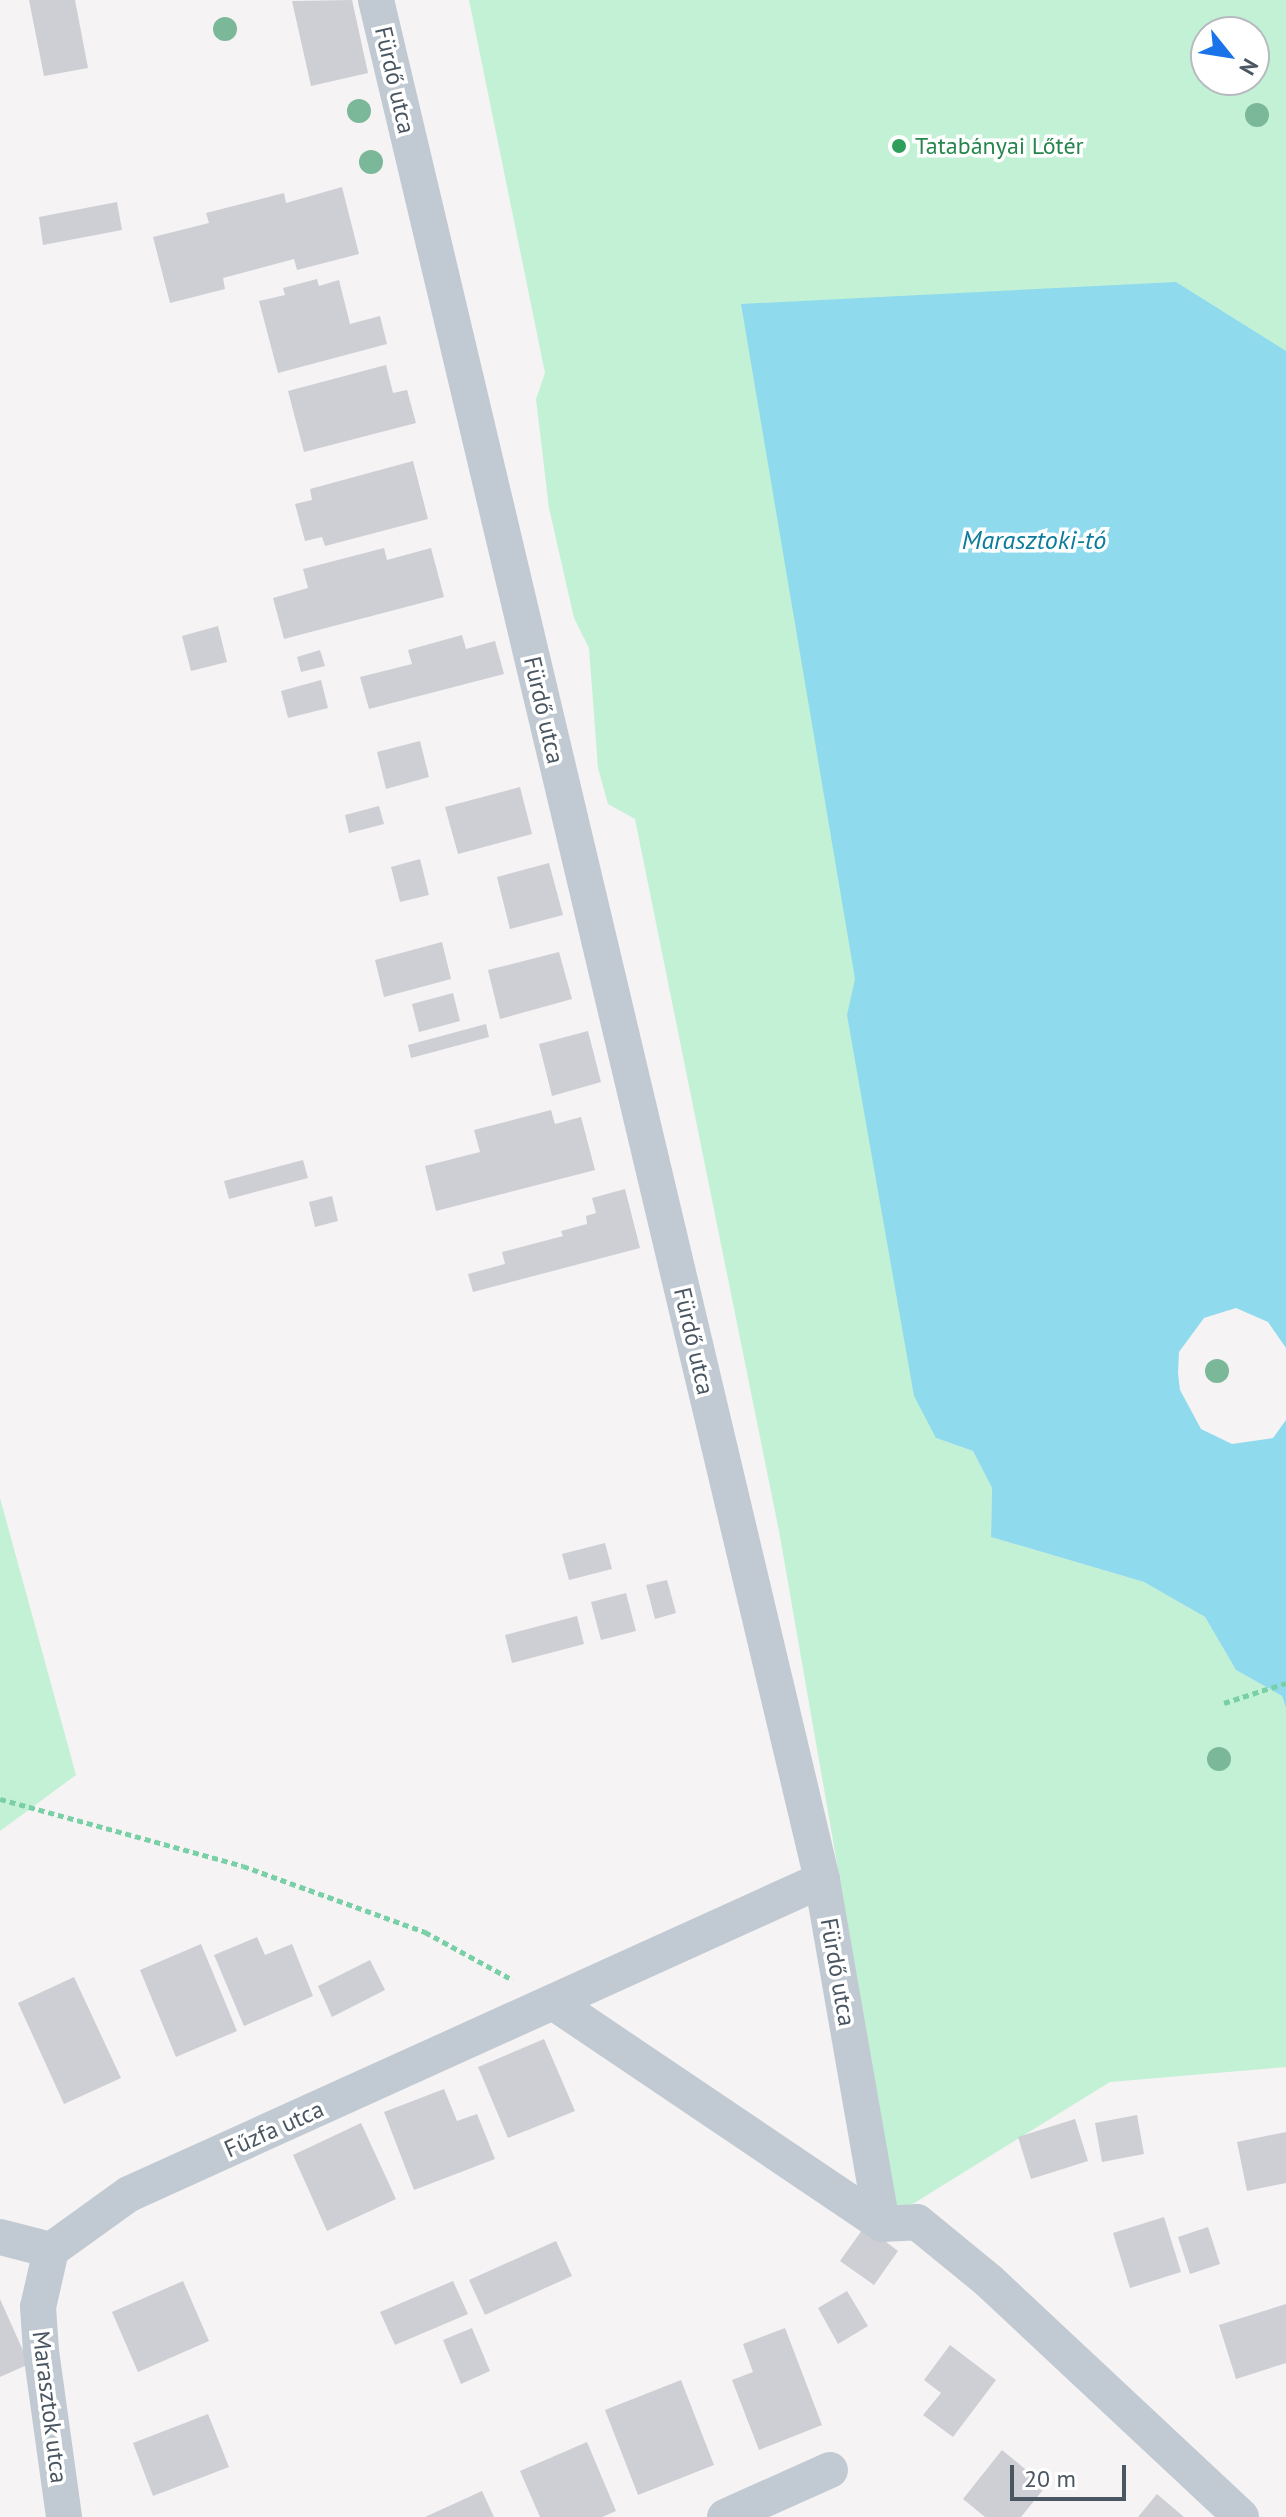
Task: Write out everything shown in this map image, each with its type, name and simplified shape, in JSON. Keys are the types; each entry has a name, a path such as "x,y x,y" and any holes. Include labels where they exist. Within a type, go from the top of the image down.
{"street":[{"name":"Fürdő utca","path":"376,0 822,1880 882,2224"},
{"name":"Fűzfa utca","path":"51,2250 129,2194 556,2004 822,1880"},
{"path":"556,2004 882,2224 917,2222 1001,2291 1241,2517"},
{"path":"0,2237 51,2250"},
{"name":"Marasztok utca","path":"51,2250 38,2307 62,2517"},
{"path":"725,2517 830,2470"}],"path":[{"path":"1224,1703 1286,1683"},
{"path":"0,1799 243,1866 425,1932 556,2004"}],"green space":[{"path":"469,0 1286,0 1286,846 936,1438 973,1451 992,1488 991,1537 1144,1582 1205,1617 1236,1670 1282,1696 1286,1708 1286,2067 1110,2082 898,2213 779,1531 635,819 608,804 598,768 589,648 574,618 549,508 536,399 545,373"},
{"path":"0,1498 76,1775 0,1831"}],"water":[{"name":"Marasztoki-tó","path":"1176,282 1286,351 1286,1348 1268,1322 1236,1308 1204,1318 1179,1352 1178,1373 1180,1390 1201,1429 1232,1444 1273,1438 1286,1420 1286,1708 1282,1696 1236,1670 1205,1617 1144,1582 991,1537 992,1488 973,1451 936,1438 914,1396 847,1015 855,979 741,304"}],"building":[{"path":"29,0 75,0 88,68 44,76"},
{"path":"352,0 368,73 311,86 292,1"},
{"path":"342,187 359,254 297,270 294,259 223,278 225,289 170,303 153,237 209,223 206,213 284,193 286,203"},
{"path":"117,202 122,230 43,245 39,217"},
{"path":"317,279 319,286 339,280 350,324 380,316 387,344 278,373 259,301 285,295 283,288"},
{"path":"386,365 393,393 407,390 416,423 304,452 288,391"},
{"path":"413,461 428,519 325,546 322,537 305,541 295,504 312,500 310,489"},
{"path":"384,548 387,560 431,548 444,597 284,639 273,598 308,588 303,569"},
{"path":"218,626 227,662 191,671 182,636"},
{"path":"462,635 466,649 495,641 504,674 369,709 360,677 412,664 408,650"},
{"path":"320,650 325,666 301,672 297,657"},
{"path":"321,680 328,708 288,718 281,691"},
{"path":"420,741 429,777 386,789 377,752"},
{"path":"520,787 532,834 458,854 445,807"},
{"path":"379,806 384,824 349,833 345,815"},
{"path":"420,859 429,895 400,902 391,867"},
{"path":"549,863 563,915 510,929 497,877"},
{"path":"442,942 451,979 384,997 375,960"},
{"path":"559,952 572,999 500,1019 488,970"},
{"path":"453,993 460,1021 419,1032 412,1004"},
{"path":"486,1024 489,1037 411,1058 408,1045"},
{"path":"588,1031 601,1082 552,1096 539,1044"},
{"path":"551,1110 555,1124 581,1117 595,1170 436,1211 425,1166 480,1152 474,1130"},
{"path":"303,1160 308,1178 229,1199 224,1181"},
{"path":"625,1189 640,1248 473,1292 468,1274 505,1264 502,1252 563,1236 561,1231 587,1224 586,1216 596,1213 592,1198"},
{"path":"332,1196 338,1221 315,1227 309,1202"},
{"path":"605,1543 612,1569 569,1580 562,1554"},
{"path":"667,1580 676,1613 655,1619 646,1585"},
{"path":"626,1593 636,1631 601,1640 591,1602"},
{"path":"577,1616 584,1644 512,1663 505,1635"},
{"path":"257,1937 265,1955 292,1944 313,1996 244,2026 214,1955"},
{"path":"201,1944 237,2031 176,2057 140,1970"},
{"path":"370,1960 385,1990 332,2017 318,1986"},
{"path":"74,1977 121,2078 64,2104 18,2003"},
{"path":"544,2039 575,2111 508,2138 478,2067"},
{"path":"444,2089 457,2121 477,2114 495,2159 414,2190 384,2112"},
{"path":"1137,2115 1144,2154 1102,2162 1095,2123"},
{"path":"1075,2119 1088,2161 1031,2179 1018,2137"},
{"path":"361,2123 396,2199 327,2231 293,2155"},
{"path":"1286,2132 1286,2183 1247,2191 1237,2142"},
{"path":"1164,2217 1181,2272 1130,2288 1113,2233"},
{"path":"865,2226 898,2251 874,2285 840,2261"},
{"path":"1208,2227 1220,2264 1190,2274 1178,2237"},
{"path":"556,2241 572,2276 485,2315 469,2280"},
{"path":"183,2281 209,2341 138,2372 112,2312"},
{"path":"453,2281 468,2314 395,2345 380,2312"},
{"path":"847,2291 868,2326 838,2344 818,2308"},
{"path":"0,2299 29,2364 0,2377"},
{"path":"1286,2304 1286,2363 1236,2379 1219,2325"},
{"path":"472,2328 490,2371 461,2384 443,2340"},
{"path":"785,2328 822,2425 759,2450 732,2380 753,2372 743,2344"},
{"path":"950,2345 996,2380 953,2437 923,2415 941,2393 924,2380"},
{"path":"681,2380 714,2465 638,2495 605,2410"},
{"path":"208,2414 229,2467 153,2496 133,2443"},
{"path":"587,2442 616,2511 602,2517 540,2517 520,2471"},
{"path":"1002,2450 1046,2486 1021,2517 985,2517 963,2499"},
{"path":"482,2491 494,2517 425,2517"},
{"path":"1157,2494 1184,2517 1138,2517"}],"place":[{"name":"Tatabányai Lőtér","path":"899,146"}]}
